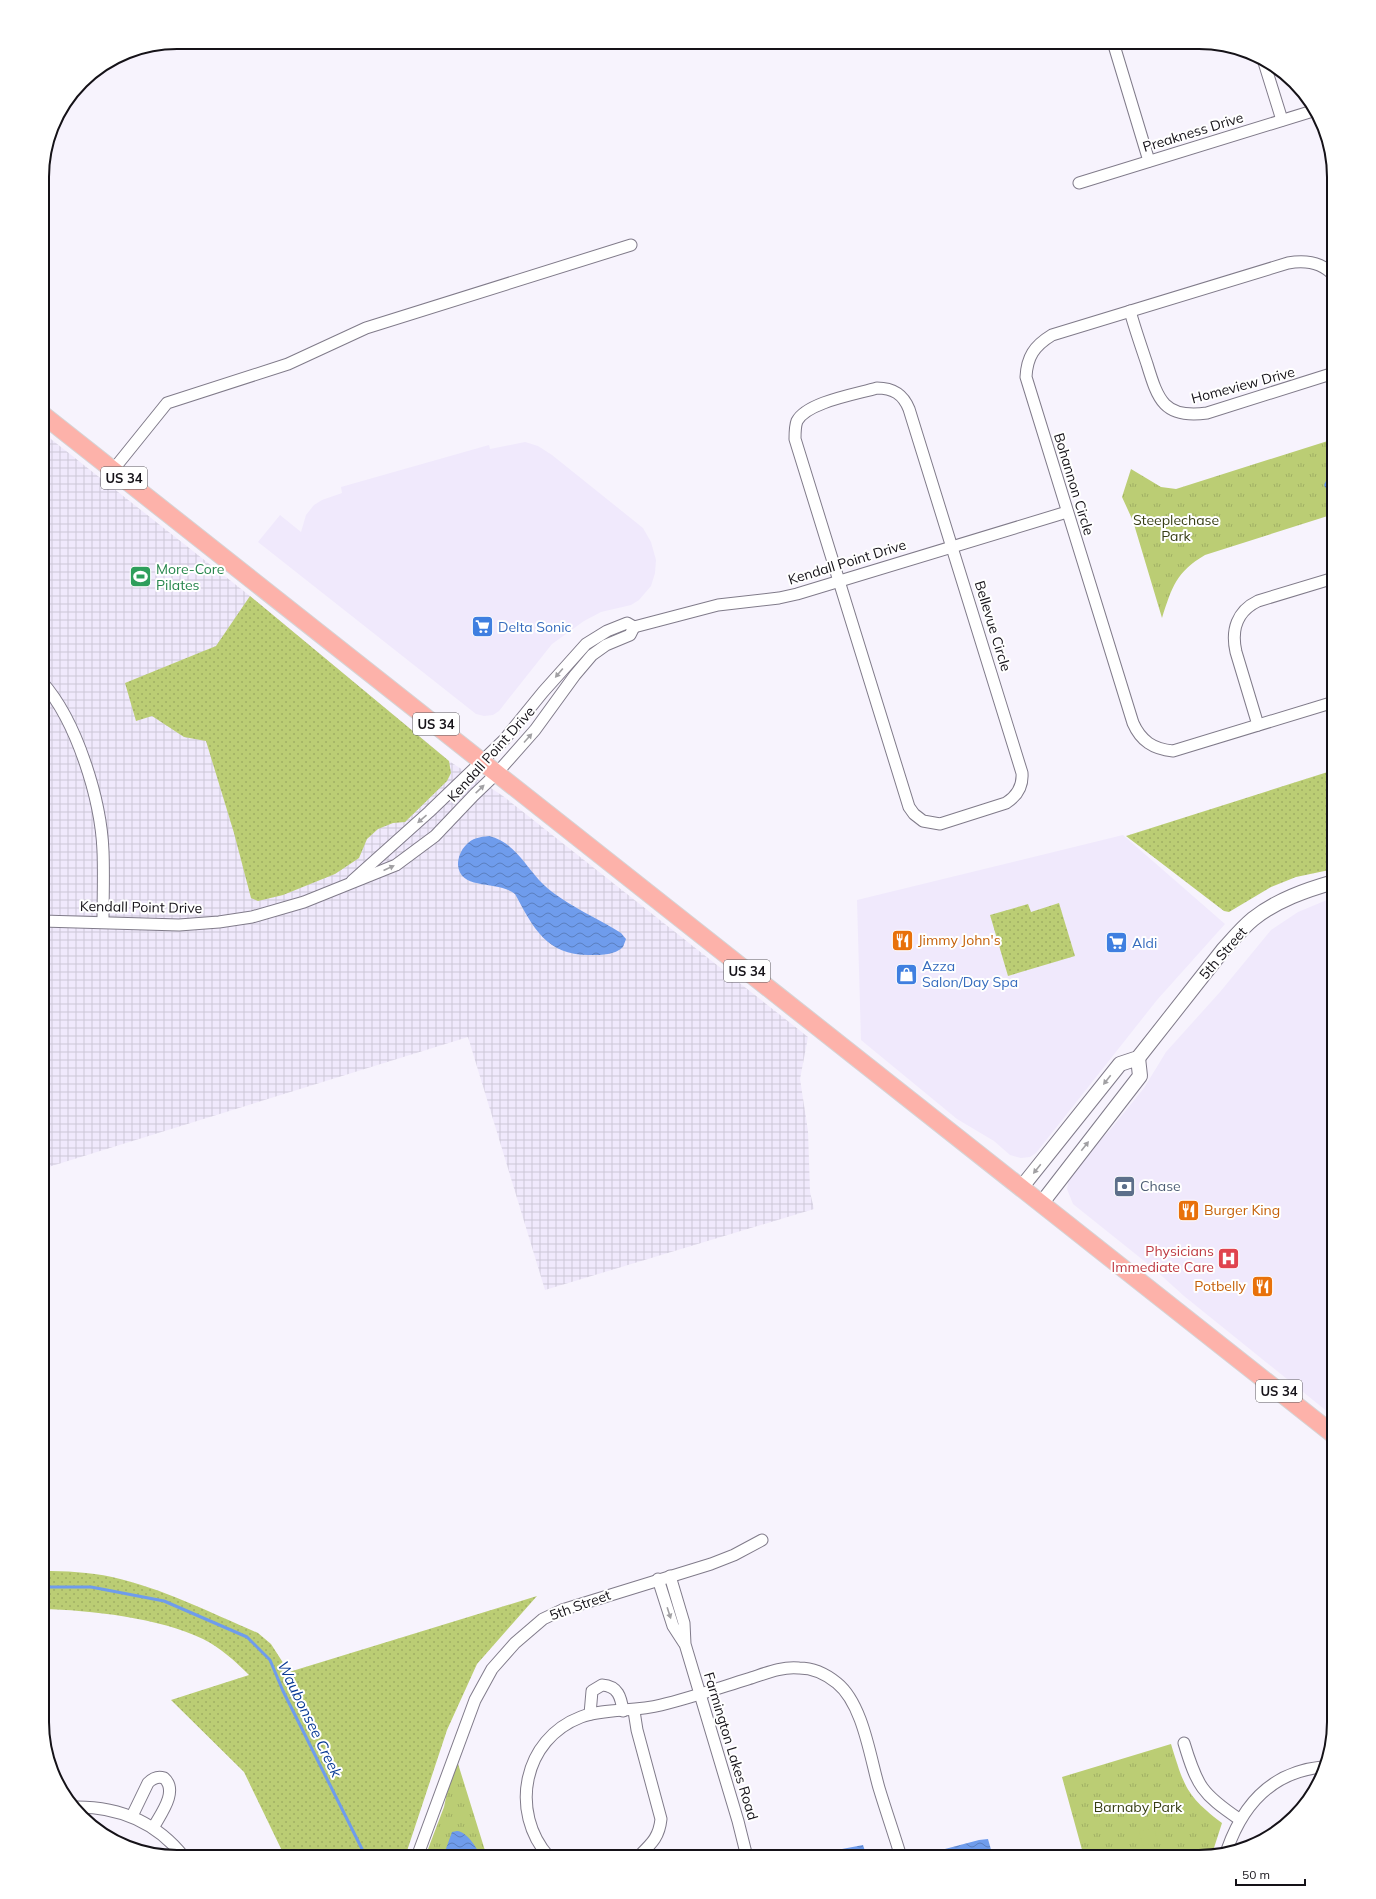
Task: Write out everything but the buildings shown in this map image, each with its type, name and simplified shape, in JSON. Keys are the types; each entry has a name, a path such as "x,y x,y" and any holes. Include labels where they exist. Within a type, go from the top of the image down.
{"main road":[{"name":"US 34","path":"49,420 1327,1429"}],"street":[{"path":"1115,49 1149,161"},
{"path":"1266,68 1282,120"},
{"name":"Preakness Drive","path":"1078,183 1309,112"},
{"path":"113,470 167,403 288,364 366,328 631,245"},
{"name":"Bohannon Circle","path":"1327,270 1319,264 1297,261 1052,336 1036,347 1030,354 1027,363 1026,377 1132,723 1143,740 1157,748 1173,751 1327,704"},
{"name":"Homeview Drive","path":"1130,311 1155,391 1165,405 1182,414 1188,415 1206,413 1327,375"},
{"name":"Bellevue Circle","path":"877,388 887,388 902,396 909,409 1022,773 1022,780 1016,796 997,807 940,824 922,821 914,814 905,793 839,581 795,439 795,430 798,420 812,407 877,388"},
{"name":"Kendall Point Drive","path":"352,881 483,761 507,737 543,692 586,644 607,631 627,623 634,627 718,605 785,596 1067,512"},
{"path":"1258,725 1234,645 1234,630 1238,620 1243,611 1258,601 1327,580"},
{"name":"Kendall Point Drive","path":"49,921 103,921 179,925 219,922 252,917 304,902 352,881 368,877 396,865 435,836 497,773 535,730 571,680 592,655 606,645 630,635 634,627"},
{"path":"49,689 70,726 85,764 96,798 103,850 103,921"},
{"name":"5th Street","path":"1138,1058 1223,950 1254,919 1280,901 1327,884"},
{"path":"1022,1188 1120,1064 1138,1058 1140,1076 1041,1204"},
{"name":"5th Street","path":"420,1850 475,1700 492,1669 515,1643 543,1619 562,1610 734,1555 762,1540"},
{"name":"Farmington Lakes Road","path":"670,1576 684,1623 685,1644 745,1850"},
{"name":"Farmington Lakes Road","path":"658,1579 673,1626 685,1644"},
{"path":"544,1850 535,1837 527,1818 527,1789 532,1766 545,1744 562,1726 590,1714 629,1711 662,1705 773,1671 792,1668 816,1671 837,1683 847,1692 856,1710 899,1850"},
{"path":"590,1714 592,1691 602,1685 614,1688 629,1711 639,1738 661,1819 660,1831 645,1850"},
{"path":"1184,1743 1192,1769 1200,1787 1217,1804 1240,1819"},
{"path":"1228,1847 1240,1819 1260,1793 1282,1778 1318,1767"},
{"path":"132,1816 148,1783 153,1779 160,1777 164,1778 170,1788 169,1796 153,1828"},
{"path":"82,1807 104,1809 132,1816 153,1828 177,1850"}],"shaded area":[{"path":"49,438 250,596 449,761 503,796 808,1037 800,1079 808,1131 810,1192 814,1209 545,1290 468,1037 49,1167"},
{"path":"525,442 538,446 552,455 643,528 651,542 656,560 655,573 651,586 639,600 631,605 601,612 584,621 552,644 499,711 493,715 484,716 476,714 258,542 280,515 301,532 306,515 314,505 322,500 342,493 341,487 489,445 490,449"},
{"path":"1123,835 1225,924 1157,1000 1036,1153 1030,1157 1021,1158 1010,1155 994,1141 957,1119 861,1040 857,900"},
{"path":"1327,900 1327,1411 1073,1204 1067,1189 1069,1178 1084,1157 1110,1130 1144,1088 1166,1052 1220,992 1271,930 1298,912"}],"green space":[{"name":"Steeplechase Park","path":"1327,441 1327,516 1205,555 1195,561 1176,581 1162,618 1133,521 1122,497 1131,469 1161,487 1176,489"},
{"path":"250,596 449,761 451,773 447,781 405,822 393,823 378,829 367,839 359,858 335,874 283,895 258,901 251,898 234,833 206,741 184,737 152,716 136,721 125,683 216,646"},
{"path":"1327,772 1327,870 1296,877 1271,887 1229,912 1224,911 1126,836"},
{"path":"1059,903 1075,956 1008,976 990,915 1028,904 1031,912"},
{"path":"49,1571 95,1574 131,1582 168,1594 258,1633 271,1644 289,1672 537,1596 477,1664 447,1730 407,1850 282,1850 244,1772 171,1700 249,1675 216,1646 186,1632 124,1616 49,1609"},
{"name":"Barnaby Park","path":"1171,1744 1183,1780 1193,1797 1210,1814 1222,1823 1214,1849 1082,1850 1062,1777"},
{"path":"455,1754 485,1850 428,1850 444,1807"},
{"path":"1154,1828 1158,1843 1143,1846 1139,1831"}],"water":[{"path":"1327,479 1327,490 1324,485"},
{"path":"489,836 511,848 547,888 578,909 621,933 626,939 623,947 612,953 600,955 576,954 563,951 544,938 536,929 515,894 499,887 472,882 465,879 460,873 458,865 461,851 474,839"},
{"path":"457,1831 465,1834 477,1850 446,1850 452,1832"},
{"path":"988,1839 991,1850 941,1850"},
{"path":"863,1845 865,1850 839,1850"}],"waterway":[{"name":"Waubonsee Creek","path":"49,1587 91,1587 164,1601 247,1637 270,1660 283,1691 362,1850"}],"place":[{"name":"More-Core Pilates","path":"141,577"},
{"name":"Delta Sonic","path":"483,627"},
{"name":"Jimmy John's","path":"903,940"},
{"name":"Aldi","path":"1117,943"},
{"name":"Azza Salon/Day Spa","path":"907,974"},
{"name":"Chase","path":"1125,1186"},
{"name":"Burger King","path":"1189,1210"},
{"name":"Physicians Immediate Care","path":"1229,1259"},
{"name":"Potbelly","path":"1262,1286"}]}
